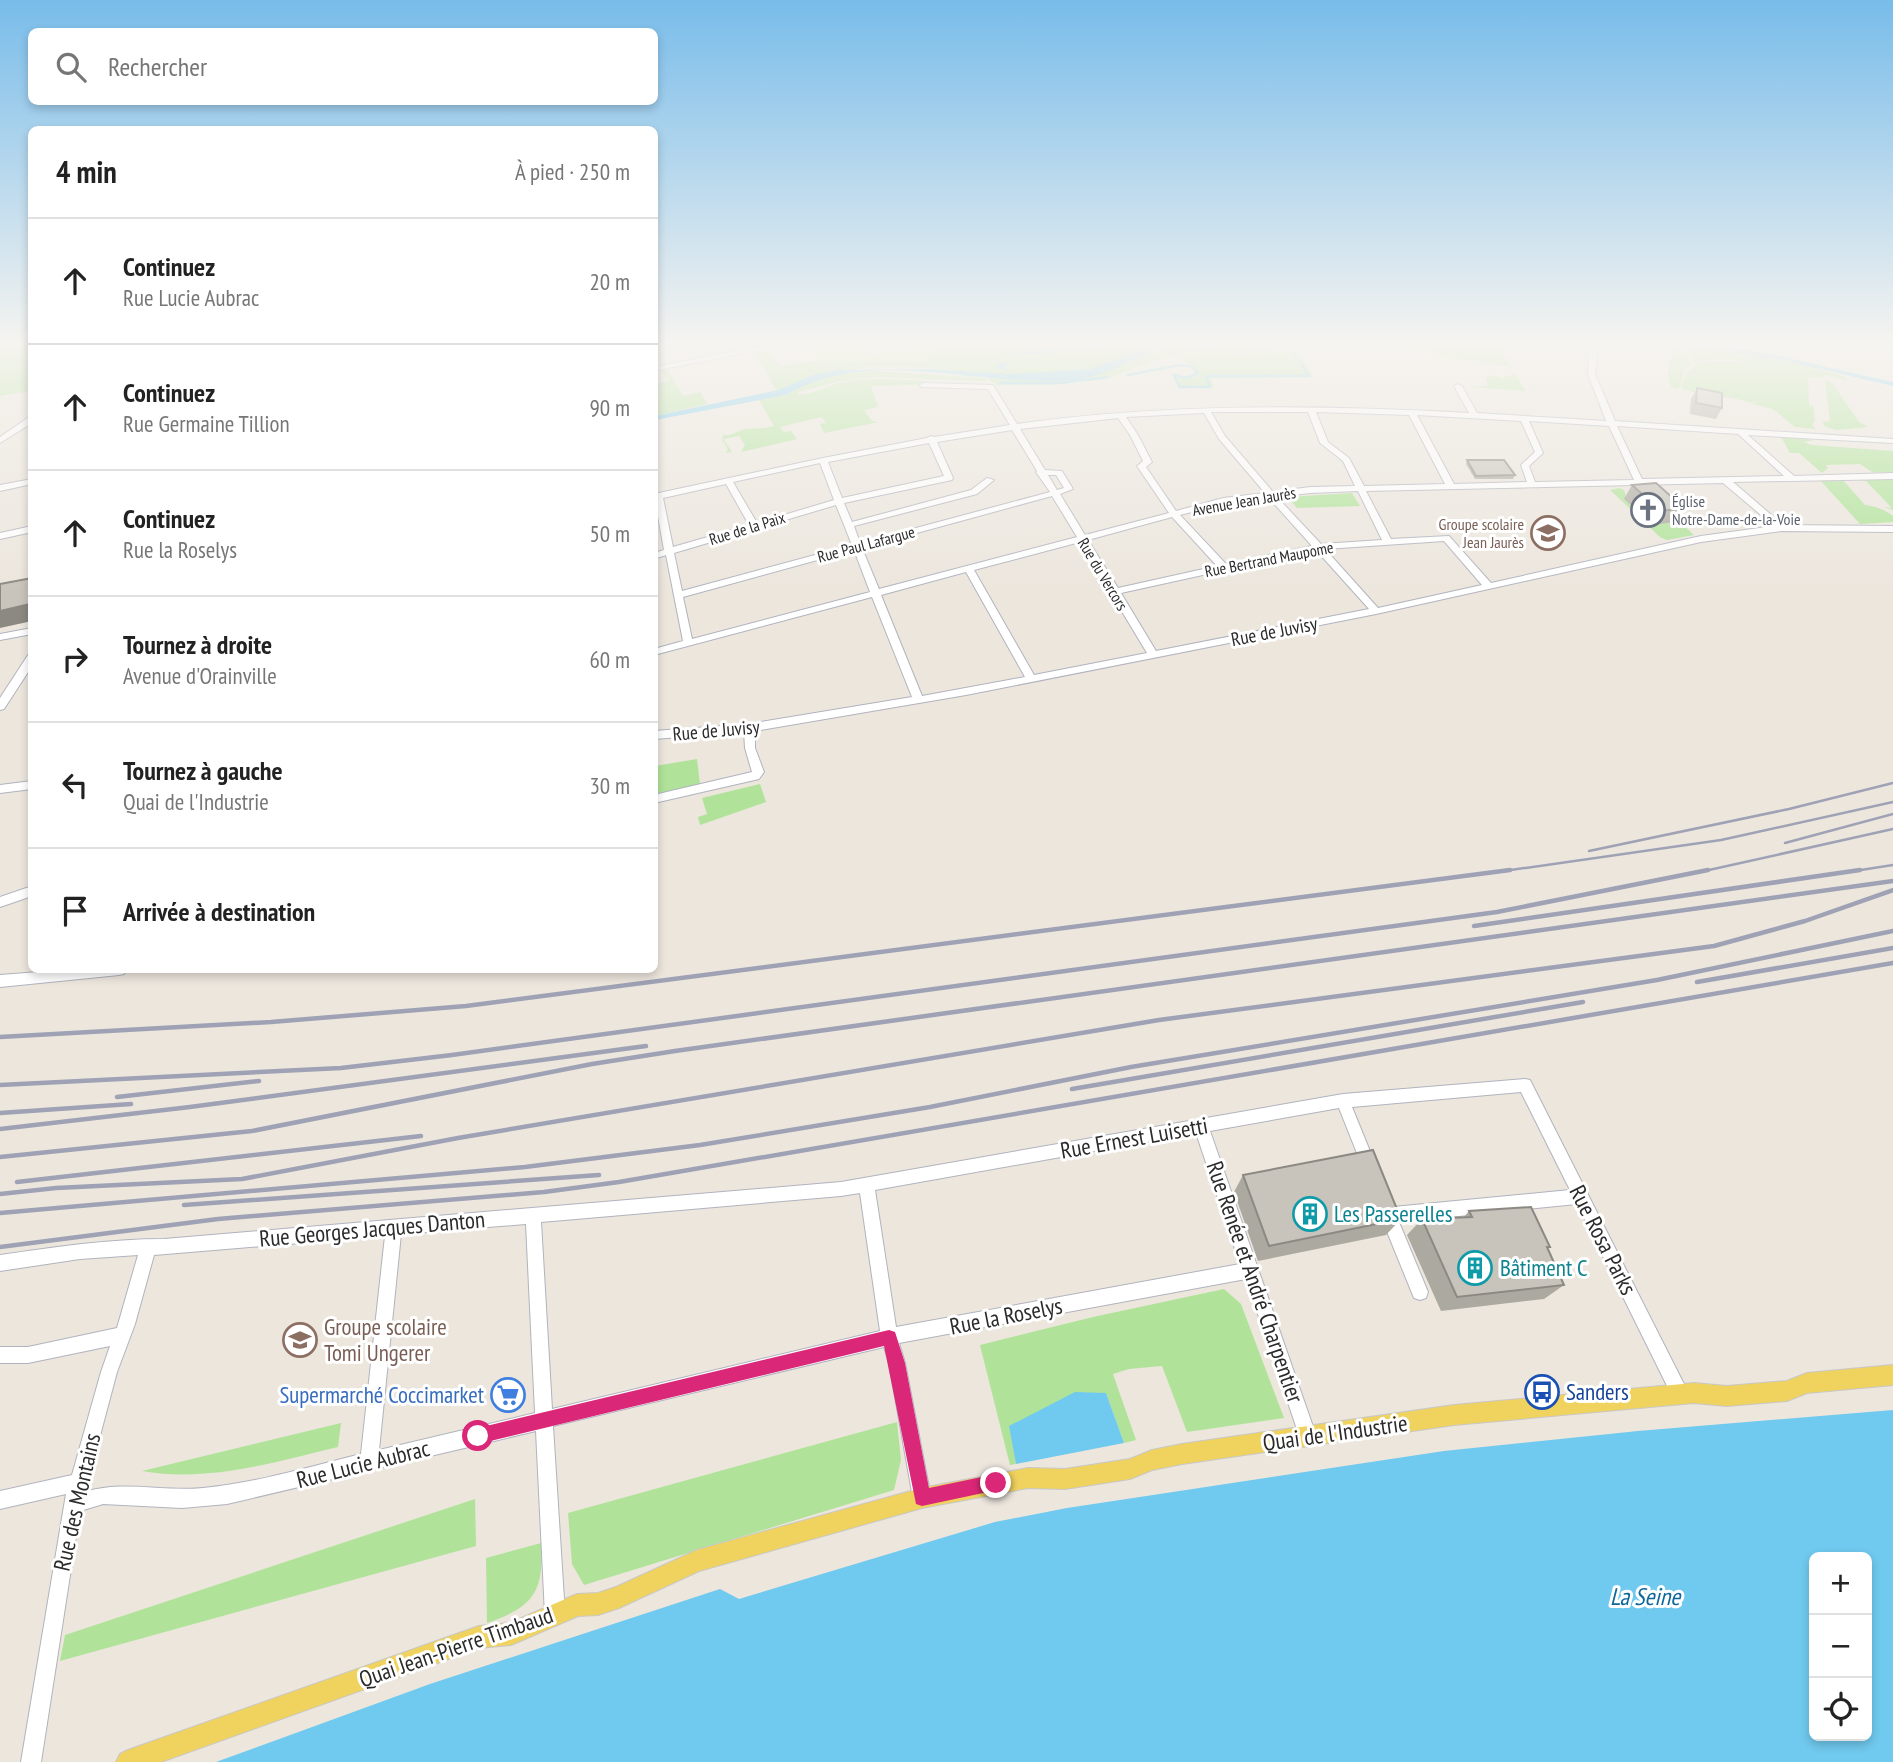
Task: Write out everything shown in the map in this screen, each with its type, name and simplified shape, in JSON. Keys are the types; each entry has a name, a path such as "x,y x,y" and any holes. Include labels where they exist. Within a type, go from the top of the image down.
{"main road":[{"name":"Quai de l'Industrie","path":"783,1536 922,1498 1028,1478 1065,1479 1130,1469 1152,1460 1182,1454 1454,1415 1681,1394 1739,1395 1787,1391 1807,1383 1893,1375"},
{"name":"Quai Jean-Pierre Timbaud","path":"128,1762 479,1637 511,1634 577,1605 598,1604 619,1597 696,1561 783,1536"}],"street":[{"path":"0,441 20,427"},
{"path":"658,497 930,438 1004,427"},
{"name":"Rue du Vercors","path":"1013,427 1153,654"},
{"path":"1129,427 1148,462 1141,466 1174,514 1224,568"},
{"path":"1217,427 1231,449 1269,493 1376,611"},
{"path":"1318,427 1324,443 1346,460 1388,542"},
{"path":"1419,427 1451,487"},
{"path":"1528,427 1539,453 1524,465 1532,485"},
{"path":"1614,427 1640,483"},
{"path":"1665,427 1893,441"},
{"path":"1741,432 1791,478"},
{"path":"839,501 949,478 930,438"},
{"path":"822,460 918,700"},
{"path":"1040,472 1057,472 1069,488 1054,494"},
{"name":"Avenue Jean Jaurès","path":"658,651 1174,514 1269,493 1361,488 1893,476"},
{"path":"728,480 754,526"},
{"path":"849,525 974,492 990,480"},
{"path":"1726,481 1781,528"},
{"path":"0,488 28,482"},
{"name":"Rue Paul Lafargue","path":"679,595 1054,494"},
{"name":"Rue de la Paix","path":"658,555 839,501"},
{"path":"658,505 688,643"},
{"name":"Rue de Juvisy","path":"658,735 749,728 1031,679 1376,611 1701,539 1781,528 1893,529"},
{"path":"0,536 28,530"},
{"name":"Rue Bertrand Maupome","path":"1113,592 1318,547 1448,539 1488,585"},
{"path":"969,569 1031,679"},
{"path":"0,637 28,632"},
{"path":"0,706 28,663"},
{"path":"658,798 755,776 758,772 750,748 749,728"},
{"path":"0,789 28,786"},
{"path":"0,902 28,892"},
{"path":"0,981 87,973"},
{"name":"Rue Ernest Luisetti","path":"745,1199 867,1186 883,1180 1343,1101 1525,1085"},
{"name":"Rue Rosa Parks","path":"1525,1085 1681,1394"},
{"path":"1343,1101 1374,1177"},
{"name":"Rue Renée et André Charpentier","path":"1201,1126 1308,1438"},
{"path":"867,1186 889,1337 897,1363 922,1498"},
{"path":"1420,1292 1386,1209 1581,1196"},
{"name":"Rue Georges Jacques Danton","path":"0,1263 80,1251 148,1248 745,1199"},
{"path":"533,1216 543,1437 555,1615"},
{"path":"369,1462 394,1227"},
{"name":"Rue des Montains","path":"30,1762 72,1505 109,1372 123,1335 148,1248"},
{"name":"Rue la Roselys","path":"761,1368 889,1337 1252,1270"},
{"path":"0,1355 28,1355 123,1335"},
{"name":"Rue Lucie Aubrac","path":"72,1505 103,1495 182,1499 227,1495 761,1368"},
{"path":"0,1500 78,1482"}],"green space":[{"path":"780,427 784,432 791,431 797,439 741,452 745,445 739,436 723,439 732,452 726,453 728,449 722,440 723,435"},
{"path":"821,427 853,427 824,433"},
{"path":"1828,427 1866,427 1836,430"},
{"path":"1781,437 1815,440 1803,442 1812,445 1893,451 1893,473 1872,472 1860,464 1826,465 1828,468 1822,473 1799,453 1790,453"},
{"path":"1842,479 1865,505 1887,512 1893,516 1893,522 1860,524 1820,480"},
{"path":"1857,479 1893,479 1893,510 1884,507 1892,508 1866,481"},
{"path":"1610,490 1624,490 1626,496 1655,499 1694,535 1667,540 1660,537"},
{"path":"1352,493 1360,506 1297,508 1288,497"},
{"path":"697,759 700,784 658,793 658,766"},
{"path":"760,784 766,802 700,825 698,817 707,814 702,798"},
{"path":"1224,1289 1241,1304 1284,1418 1187,1432 1162,1366 1129,1369 1113,1374 1136,1440 1124,1443 1106,1393 1010,1426 1016,1464 1010,1465 980,1345"},
{"path":"897,1422 901,1460 894,1490 584,1585 572,1564 568,1513"},
{"path":"341,1423 338,1447 290,1459 216,1473 167,1474 142,1471"},
{"path":"475,1499 476,1546 60,1661 65,1635"},
{"path":"541,1543 540,1574 533,1595 516,1611 487,1623 486,1558"}],"water":[{"path":"1075,1392 1106,1393 1124,1443 1016,1464 1009,1426"},
{"name":"La Seine","path":"1893,1410 1893,1762 216,1762 430,1684 720,1589 739,1599 995,1522 1067,1508 1444,1451 1638,1431"}],"building":[{"path":"1467,460 1504,460 1515,475 1476,476"},
{"path":"1656,483 1684,508 1661,511 1632,485"},
{"path":"28,579 28,604 0,611 0,584"},
{"name":"Les Passerelles","path":"1373,1150 1401,1219 1269,1246 1243,1175"},
{"name":"Bâtiment C","path":"1531,1207 1564,1285 1457,1297 1422,1219 1472,1217 1469,1211"}],"railway":[{"path":"1589,851 1789,809 1893,783"},
{"path":"1497,872 1721,840 1893,802"},
{"path":"1785,843 1893,814"},
{"path":"1700,872 1893,829"},
{"path":"1848,872 1893,865"},
{"path":"0,1037 271,1022 466,1006 1510,870"},
{"path":"0,1085 341,1068 452,1055 1497,912 1708,870"},
{"path":"1474,926 1860,870"},
{"path":"0,1157 252,1131 592,1064 675,1051 1893,881"},
{"path":"0,1194 56,1188 242,1179 458,1138 1159,1020 1714,946 1805,921 1893,890"},
{"path":"0,1213 525,1167 700,1145 930,1107 1131,1067 1657,980 1893,931"},
{"path":"1697,982 1893,948"},
{"path":"0,1247 218,1219 544,1192 619,1182 1893,963"},
{"path":"1072,1089 1583,1002"},
{"path":"0,1129 190,1107 646,1046"},
{"path":"117,1097 259,1081"},
{"path":"0,1113 131,1104"},
{"path":"17,1182 421,1136"},
{"path":"184,1205 599,1175"}],"place":[{"name":"Église Notre-Dame-de-la-Voie","path":"1648,510"},
{"name":"Groupe scolaire Jean Jaurès","path":"1548,533"},
{"name":"Les Passerelles","path":"1310,1214"},
{"name":"Bâtiment C","path":"1475,1268"},
{"name":"Groupe scolaire Tomi Ungerer","path":"300,1340"},
{"name":"Sanders","path":"1542,1392"},
{"name":"Supermarché Coccimarket","path":"508,1395"}],"route":[{"path":"478,1436 889,1337 897,1363 922,1498 996,1483"}]}
